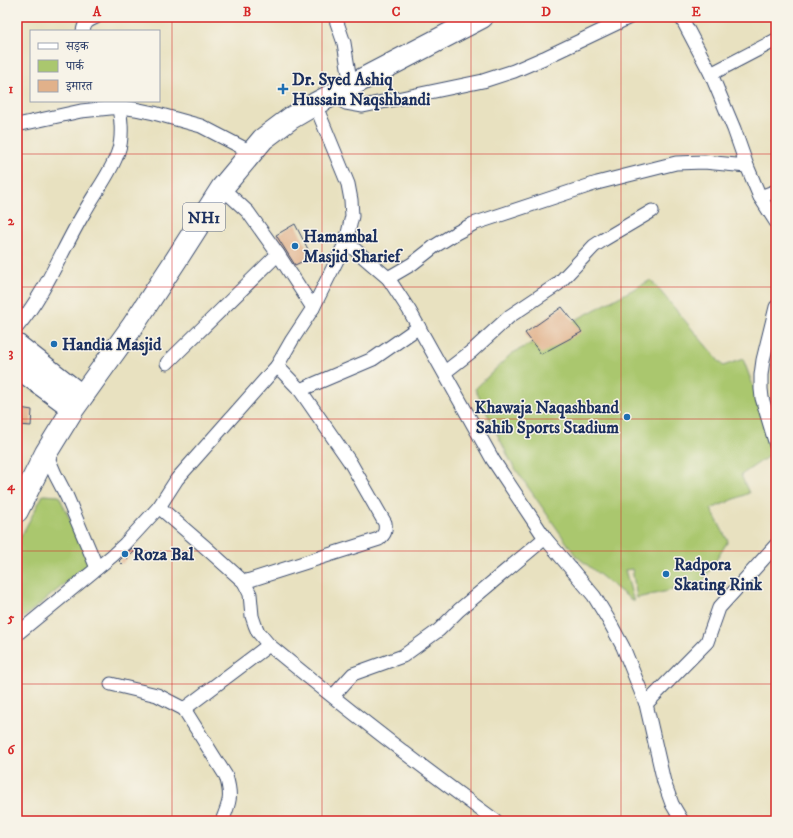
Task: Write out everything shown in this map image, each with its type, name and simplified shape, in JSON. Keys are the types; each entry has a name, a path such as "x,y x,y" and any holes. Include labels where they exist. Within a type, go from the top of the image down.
{"highway":[{"name":"NH1","path":"17,511 46,453 78,403 141,313 222,188 262,139 291,118 482,17"}],"main road":[{"path":"17,344 78,403"},
{"path":"17,368 78,403"}],"street":[{"path":"83,30 84,25 96,17"},
{"path":"17,634 125,544 159,507 177,479 277,366 313,308 346,242 352,216 351,200 333,95 344,43 335,17"},
{"path":"333,95 346,103 363,106 483,81 514,71 544,58 630,17"},
{"path":"681,17 711,74 760,197 776,222"},
{"path":"711,74 776,40"},
{"path":"17,327 37,300 84,211 110,170 119,152 121,127 118,104"},
{"path":"17,125 118,104 201,126 251,152"},
{"path":"388,278 412,264 435,246 473,224 597,182 676,163 704,162 747,166"},
{"path":"222,188 248,212 278,254 313,308"},
{"path":"760,197 776,191"},
{"path":"445,372 472,351 510,316 558,284 594,246 652,211"},
{"path":"346,242 388,278 410,310 493,460 545,538 594,596 608,619 623,647 646,704 664,782 672,804 682,821"},
{"path":"167,363 278,254"},
{"path":"776,307 763,360 761,375 762,398 776,445"},
{"path":"300,390 373,359 419,327"},
{"path":"244,582 379,539 385,532 385,523 350,462 300,390 277,366"},
{"path":"46,453 67,497 97,568"},
{"path":"159,507 244,582 250,594 252,616 255,625 258,632 269,645 496,821"},
{"path":"333,696 353,674 403,656 439,630 459,610 545,538"},
{"path":"646,704 707,642 719,608 776,545"},
{"path":"184,708 269,645"},
{"path":"111,684 157,695 184,708 226,776 230,788 230,798 222,821"}],"green space":[{"name":"Khawaja Naqashband Sahib Sports Stadium","path":"651,280 723,366 743,359 776,446 776,451 741,475 749,493 711,509 728,541 702,583 637,598 632,569 625,570 634,602 576,556 512,464 475,389 511,354"},
{"path":"43,495 59,496 90,563 17,623 17,544"}],"building":[{"name":"Hamambal Masjid Sharief","path":"295,224 312,257 295,265 276,235"},
{"path":"562,307 582,332 541,354 525,333"},
{"path":"20,408 32,410 31,426 19,425"},
{"path":"132,548 135,551 122,564 119,561"}],"place":[{"name":"Dr. Syed Ashiq Hussain Naqshbandi","path":"283,89"},
{"name":"Hamambal Masjid Sharief","path":"295,246"},
{"name":"Handia Masjid","path":"54,344"},
{"name":"Khawaja Naqashband Sahib Sports Stadium","path":"627,417"},
{"name":"Roza Bal","path":"125,554"},
{"name":"Radpora Skating Rink","path":"666,574"}]}
